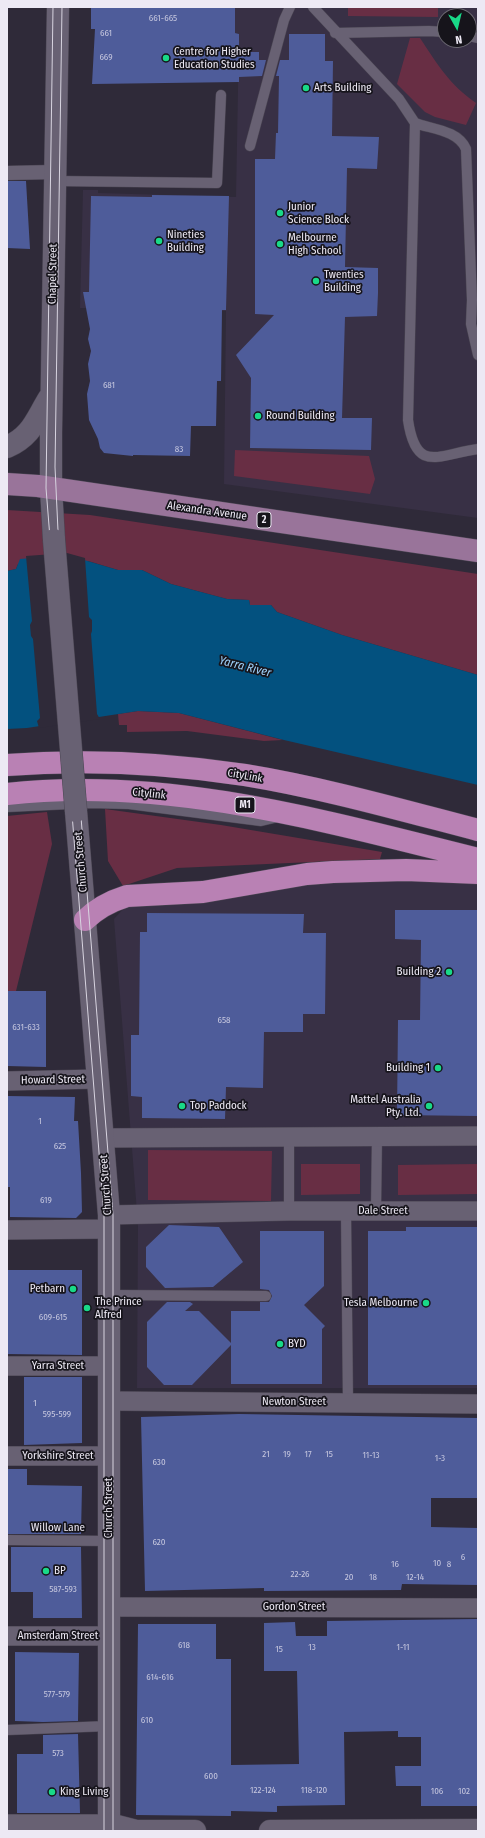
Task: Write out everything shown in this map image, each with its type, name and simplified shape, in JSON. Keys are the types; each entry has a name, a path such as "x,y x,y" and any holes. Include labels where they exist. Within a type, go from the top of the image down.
{"highway":[{"name":"CityLink","path":"7,765 36,763 128,763 206,770 290,785 478,830"},
{"name":"M1","path":"7,794 72,791 148,792 286,812 478,859"},
{"path":"85,920 109,902 127,896 218,890 307,874 406,870 478,874"}],"main road":[{"name":"Chapel Street","path":"54,536 51,488 58,7"},
{"path":"7,447 19,441 33,427 52,394"},
{"name":"Alexandra Avenue","path":"7,484 51,488 478,551"},
{"name":"Church Street","path":"54,536 109,1222 109,1828"},
{"path":"109,1828 136,1831 195,1831"},
{"path":"270,1831 478,1830"}],"street":[{"path":"7,173 55,177"},
{"name":"Howard Street","path":"7,1081 98,1079"},
{"path":"103,1138 478,1136"},
{"name":"Dale Street","path":"7,1230 289,1211 478,1211"},
{"name":"Yarra Street","path":"7,1366 110,1366"},
{"name":"Newton Street","path":"109,1401 478,1404"},
{"name":"Yorkshire Street","path":"7,1456 109,1456"},
{"name":"Gordon Street","path":"109,1607 478,1608"},
{"name":"Amsterdam Street","path":"7,1636 109,1636"},
{"path":"7,1824 109,1828"}],"lane":[{"path":"250,146 284,20 290,7"},
{"path":"313,7 335,33 399,99 408,110 414,123 408,420 415,448 422,454 433,457 478,449"},
{"path":"335,33 437,32"},
{"path":"55,177 217,183 221,95"},
{"path":"414,123 448,132 457,138 466,149 472,300 471,324 478,354"},
{"name":"Citylink","path":"7,807 91,803 129,804 261,821 276,819 286,812"},
{"path":"376,1211 378,1136"},
{"path":"289,1137 289,1211"},
{"path":"346,1211 348,1403"},
{"path":"110,1295 266,1296"},
{"name":"Willow Lane","path":"7,1540 109,1540"},
{"path":"7,1730 109,1726"}],"shaded area":[{"name":"Melbourne High School","path":"235,7 478,7 478,518 224,484 226,311 80,308 83,190 98,190 98,193 236,197 239,34 235,33"},
{"path":"348,7 438,7 437,17 348,16"},
{"path":"410,38 420,38 451,81 476,103 466,125 435,117 425,112 397,84"},
{"path":"235,450 369,456 375,479 370,494 234,476"},
{"path":"7,510 90,515 478,574 478,675 342,635 277,612 271,605 250,605 249,600 227,599 171,584 142,570 118,570 88,561 18,564 16,569 7,571"},
{"path":"138,711 179,713 283,740 264,741 187,731 127,732 127,725 119,725 118,714"},
{"path":"105,809 221,825 382,852 380,859 177,868 123,886 108,861"},
{"path":"47,812 52,844 16,991 7,991 7,816"},
{"path":"334,880 445,880 478,884 478,1388 137,1388 138,1225 114,919 126,906 238,897"},
{"path":"148,1150 272,1151 271,1201 148,1200"},
{"path":"301,1164 360,1164 360,1194 301,1195"},
{"path":"478,1164 478,1194 398,1195 398,1165"}],"water":[{"name":"Yarra River","path":"67,555 118,570 142,570 171,584 227,599 249,600 250,605 271,605 277,612 342,635 478,675 478,785 284,740 179,713 138,711 27,728 7,729 7,571 16,569 20,559"}],"pier":[{"path":"67,553 85,558 89,617 92,620 91,634 97,714 100,719 39,728 37,721 40,718 33,639 31,636 30,625 32,621 26,556"}],"building":[{"name":"Centre for Higher Education Studies","path":"91,7 235,7 235,33 239,34 239,52 259,52 259,60 266,60 262,76 239,77 239,82 92,84 95,29 91,29"},
{"path":"289,34 325,34 325,61 333,61 332,136 379,137 377,169 347,168 345,267 378,268 378,293 377,316 345,317 342,418 372,418 371,450 250,448 251,378 236,355 274,315 255,314 255,159 275,159 276,133 278,133 279,76 276,76 280,60 289,60"},
{"path":"7,181 26,181 30,249 7,248"},
{"path":"152,195 229,196 226,310 222,310 221,381 217,381 216,426 191,426 190,456 133,456 104,453 100,448 98,439 89,420 87,394 90,381 88,364 91,351 88,339 90,329 83,292 89,292 91,196 152,197"},
{"path":"395,910 478,910 478,1116 397,1115 398,1020 420,1020 421,940 395,939"},
{"path":"147,913 304,914 303,933 326,933 325,1014 303,1014 303,1032 264,1032 263,1088 226,1087 225,1119 142,1118 142,1097 131,1096 131,1035 139,1035 140,932 147,932"},
{"path":"7,991 46,991 46,1067 7,1066"},
{"path":"7,1096 75,1097 74,1121 78,1121 82,1212 76,1218 10,1217 10,1187 7,1187"},
{"path":"169,1225 219,1227 243,1262 213,1287 165,1288 146,1267 146,1247"},
{"name":"Tesla Melbourne","path":"406,1227 478,1227 478,1385 368,1385 368,1231 406,1231"},
{"path":"260,1231 324,1231 324,1286 304,1305 325,1326 322,1329 322,1384 231,1384 231,1345 192,1385 164,1385 147,1367 147,1322 167,1302 190,1302 193,1304 185,1311 199,1311 231,1343 231,1311 260,1311 260,1302 269,1302 272,1296 269,1290 260,1289"},
{"path":"7,1270 82,1270 82,1355 7,1354"},
{"path":"24,1377 82,1377 82,1443 24,1445"},
{"path":"239,1414 478,1418 478,1498 431,1498 431,1527 478,1528 478,1585 402,1584 401,1590 264,1591 264,1588 145,1591 141,1417"},
{"path":"7,1469 27,1469 27,1485 82,1486 81,1534 7,1534"},
{"name":"BP","path":"11,1547 81,1547 82,1618 33,1618 33,1592 11,1592"},
{"path":"478,1619 478,1806 421,1806 421,1786 396,1786 395,1766 421,1766 421,1737 398,1737 398,1731 344,1732 345,1805 277,1806 277,1812 231,1811 231,1816 136,1815 138,1624 216,1624 216,1659 231,1659 231,1765 299,1764 297,1671 264,1671 264,1623 295,1622 296,1636 327,1636 327,1621"},
{"path":"15,1652 79,1653 78,1721 15,1721"},
{"path":"78,1734 80,1813 17,1813 17,1754 43,1754 43,1735"}],"tram line":[{"path":"53,7 46,488 104,1215 104,1831"},
{"path":"62,7 55,467 58,531 113,1215 113,1831"}],"place":[{"name":"Centre for Higher Education Studies","path":"166,58"},
{"name":"Arts Building","path":"306,88"},
{"name":"Junior Science Block","path":"280,213"},
{"name":"Nineties Building","path":"159,241"},
{"name":"Melbourne High School","path":"280,244"},
{"name":"Twenties Building","path":"316,281"},
{"name":"Round Building","path":"258,416"},
{"name":"Building 2","path":"449,972"},
{"name":"Building 1","path":"438,1068"},
{"name":"Top Paddock","path":"182,1106"},
{"name":"Mattel Australia Pty. Ltd.","path":"429,1106"},
{"name":"Petbarn","path":"73,1289"},
{"name":"Tesla Melbourne","path":"426,1303"},
{"name":"The Prince Alfred","path":"87,1308"},
{"name":"BYD","path":"280,1344"},
{"name":"BP","path":"46,1571"},
{"name":"King Living","path":"52,1792"}]}
